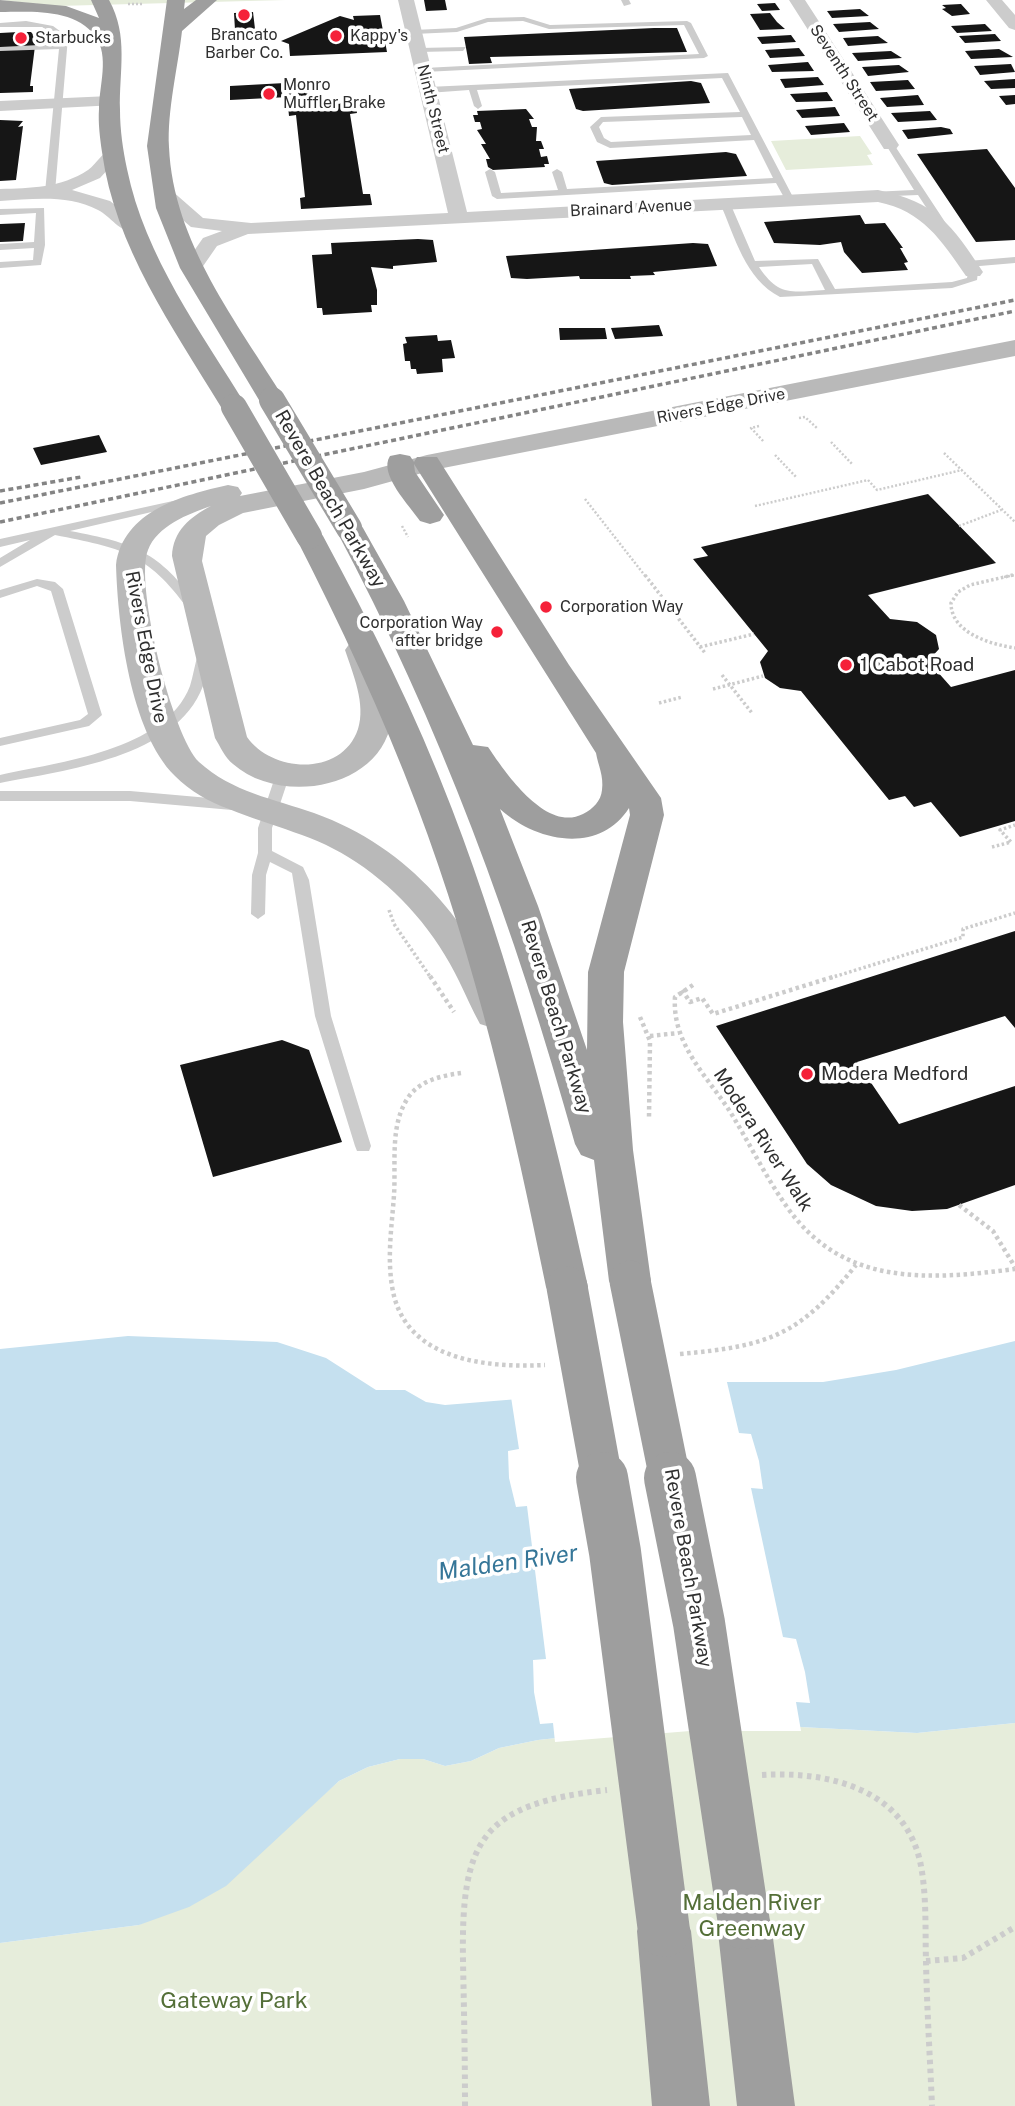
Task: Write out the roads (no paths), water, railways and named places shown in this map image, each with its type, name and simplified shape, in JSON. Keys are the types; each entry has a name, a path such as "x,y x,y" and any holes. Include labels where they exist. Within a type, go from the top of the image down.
{"highway":[{"path":"0,4 48,0"},
{"name":"Revere Beach Parkway","path":"100,0 112,25 110,101 113,154 132,228 156,277 309,536 347,608 398,720 450,851 490,974 523,1094 567,1287 615,1552 664,1931 681,2106"},
{"name":"Revere Beach Parkway","path":"176,0 158,146 164,194 175,231 192,268 349,528 436,696 487,814 550,990 588,1119 630,1281 699,1623 744,1923 766,2106"},
{"path":"172,29 208,0"},
{"path":"0,4 86,17 104,32 112,53"},
{"path":"409,465 449,542 545,654 635,782 646,809 645,826 615,932 604,996 605,1066 630,1281"},
{"path":"436,696 502,789 523,810 549,824 582,826 597,821 615,806 621,793 621,780 610,749"}],"main road":[{"name":"Rivers Edge Drive","path":"347,608 370,678 374,730 365,749 345,765 311,774 283,774 251,763 233,744 186,554 188,541 199,526 240,506 409,465 1015,348"},
{"name":"Rivers Edge Drive","path":"409,465 362,466 209,496 172,512 148,531 134,549 130,574 162,730 172,750 197,777 236,801 324,829 359,846 397,872 423,898 457,945 480,985 523,1094"}],"street":[{"name":"Ninth Street","path":"406,0 459,218"},
{"name":"Seventh Street","path":"797,0 890,145"},
{"path":"994,0 1015,25"},
{"path":"0,106 110,101"},
{"path":"45,198 94,174 113,154"},
{"path":"164,194 195,222 228,231"},
{"path":"0,195 45,198 75,195 99,202 115,211 132,228"},
{"name":"Brainard Avenue","path":"228,231 789,199 884,197 931,215 942,225 970,268"},
{"path":"192,268 205,247 228,231"}],"lane":[{"path":"414,32 457,30 487,20 524,19 549,27 687,23 704,56 424,70"},
{"path":"0,25 47,26 60,32 65,46 38,263 0,265"},
{"path":"0,49 65,46"},
{"path":"419,50 463,49"},
{"path":"428,90 725,75 789,199"},
{"path":"472,88 478,106"},
{"path":"745,114 601,120 594,127 600,140 610,145 756,137"},
{"path":"890,145 942,225"},
{"path":"490,172 502,215"},
{"path":"557,172 564,192"},
{"path":"497,196 779,180"},
{"path":"855,196 921,192"},
{"path":"0,212 45,198"},
{"path":"725,203 753,264 770,287 779,294 832,293 965,283 974,278 970,268 1015,260"},
{"path":"0,247 40,245"},
{"path":"753,264 815,261 832,293"},
{"path":"0,544 209,496"},
{"path":"0,560 53,531 114,541 134,549 162,569 186,597 203,624 204,656 198,682 181,710 162,730 121,751 0,779"},
{"path":"0,593 43,582 58,589 95,715 84,723 0,742"},
{"path":"258,914 259,875 265,853 265,828 283,774"},
{"path":"0,796 151,796 269,811"},
{"path":"265,853 298,870 323,1016 363,1146"}],"water":[{"name":"Malden River","path":"128,1336 277,1342 326,1358 376,1390 405,1390 426,1402 445,1405 726,1382 823,1382 896,1370 1015,1341 1015,1723 917,1733 761,1725 612,1732 538,1740 499,1748 471,1761 445,1766 423,1759 400,1759 368,1767 339,1781 226,1886 189,1907 139,1925 0,1943 0,1349"}],"railway":[{"path":"0,503 1015,300"},
{"path":"0,522 1015,311"},
{"path":"0,491 81,477"}],"place":[{"name":"Brancato Barber Co.","path":"244,15"},
{"name":"Kappy's","path":"336,36"},
{"name":"Starbucks","path":"21,38"},
{"name":"Monro Muffler Brake","path":"269,94"},
{"name":"Corporation Way","path":"546,607"},
{"name":"Corporation Way after bridge","path":"497,632"},
{"name":"1 Cabot Road","path":"846,665"},
{"name":"Modera Medford","path":"807,1074"}],"park label":[{"name":"Malden River Greenway","path":"752,1916"},
{"name":"Gateway Park","path":"234,2001"}]}
